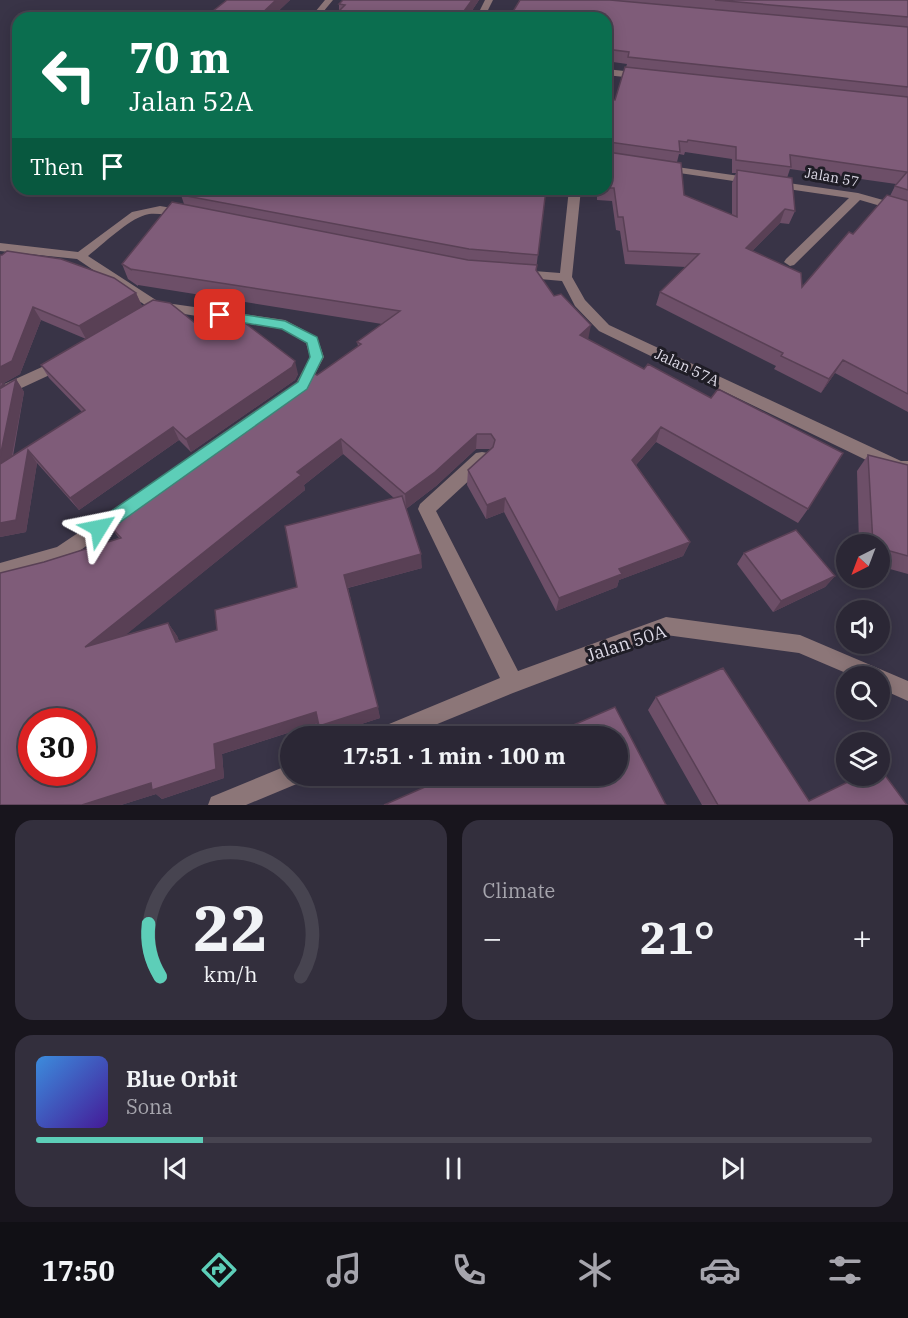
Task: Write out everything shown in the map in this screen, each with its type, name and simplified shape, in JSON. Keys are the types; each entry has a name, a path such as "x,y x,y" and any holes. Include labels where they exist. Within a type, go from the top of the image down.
{"street":[{"path":"319,12 329,0"},
{"path":"612,73 652,77"},
{"name":"Jalan 57","path":"653,166 858,196 908,211"},
{"path":"512,273 566,277 574,195"},
{"path":"790,262 858,196"},
{"path":"80,256 146,209 159,208 194,215"},
{"path":"0,247 80,256 151,309 285,325 312,340 317,357 303,386 284,399"},
{"name":"Jalan 57A","path":"566,277 580,303 604,328 899,468 908,468"},
{"path":"0,392 54,368 75,355"},
{"path":"0,571 62,554 235,433"},
{"path":"484,456 426,509 513,683"},
{"name":"Jalan 50A","path":"408,726 513,683 666,626 800,644 851,666"},
{"name":"Jalan 50A","path":"890,683 908,691"},
{"path":"219,805 280,780"}],"building":[{"path":"227,0 276,0 263,12 213,11"},
{"path":"343,0 472,0 463,12 338,12 345,5 339,4"},
{"path":"520,0 610,0 908,27 908,87 628,57 629,52 612,50 612,12 513,12"},
{"path":"715,0 908,0 908,17"},
{"path":"625,67 908,97 908,190 895,186 907,172 790,155 791,167 736,160 736,147 688,140 687,142 679,141 680,152 612,142 612,100 615,100"},
{"path":"612,153 681,163 684,195 737,217 737,170 792,178 795,211 785,209 746,248 801,273 802,287 849,232 853,234 887,195 908,201 908,394 843,360 829,379 781,356 783,353 660,292 699,254 628,251 623,217 618,217 614,188 612,188"},
{"path":"181,195 545,195 538,255 469,249"},
{"path":"172,202 468,260 537,265 536,270 554,296 561,294 591,325 580,335 644,369 648,364 711,398 718,389 843,453 808,509 661,427 632,460 690,542 619,569 622,574 559,598 505,498 487,505 468,470 493,447 495,440 491,434 477,434 435,472 405,494 341,439 297,472 301,475 85,647 168,623 176,642 217,630 215,610 297,587 285,526 402,496 421,554 344,575 378,707 319,726 316,712 214,744 216,769 152,790 151,783 82,805 0,805 0,573 121,538 110,526 206,457 199,450 306,376 309,370 317,375 361,344 357,342 400,311 130,269 122,264"},
{"path":"7,251 61,259 114,278 136,293 79,326 33,307 12,361 0,367 0,255"},
{"path":"153,300 170,303 209,334 237,317 295,361 292,367 186,439 173,427 70,498 28,450 16,520 0,523 0,464 85,410 41,365"},
{"path":"16,379 0,457 0,383 3,382 1,388"},
{"path":"868,455 908,465 908,556 890,551 890,534 872,534"},
{"path":"796,530 835,576 781,601 744,553"},
{"path":"723,668 809,801 840,786 890,786 890,782 907,805 718,805 656,697"},
{"path":"615,707 625,726 571,726"},
{"path":"628,732 666,805 384,805 427,786 628,786"}],"route":[{"path":"99,528 303,386 317,357 312,340 285,325 220,315"}]}
